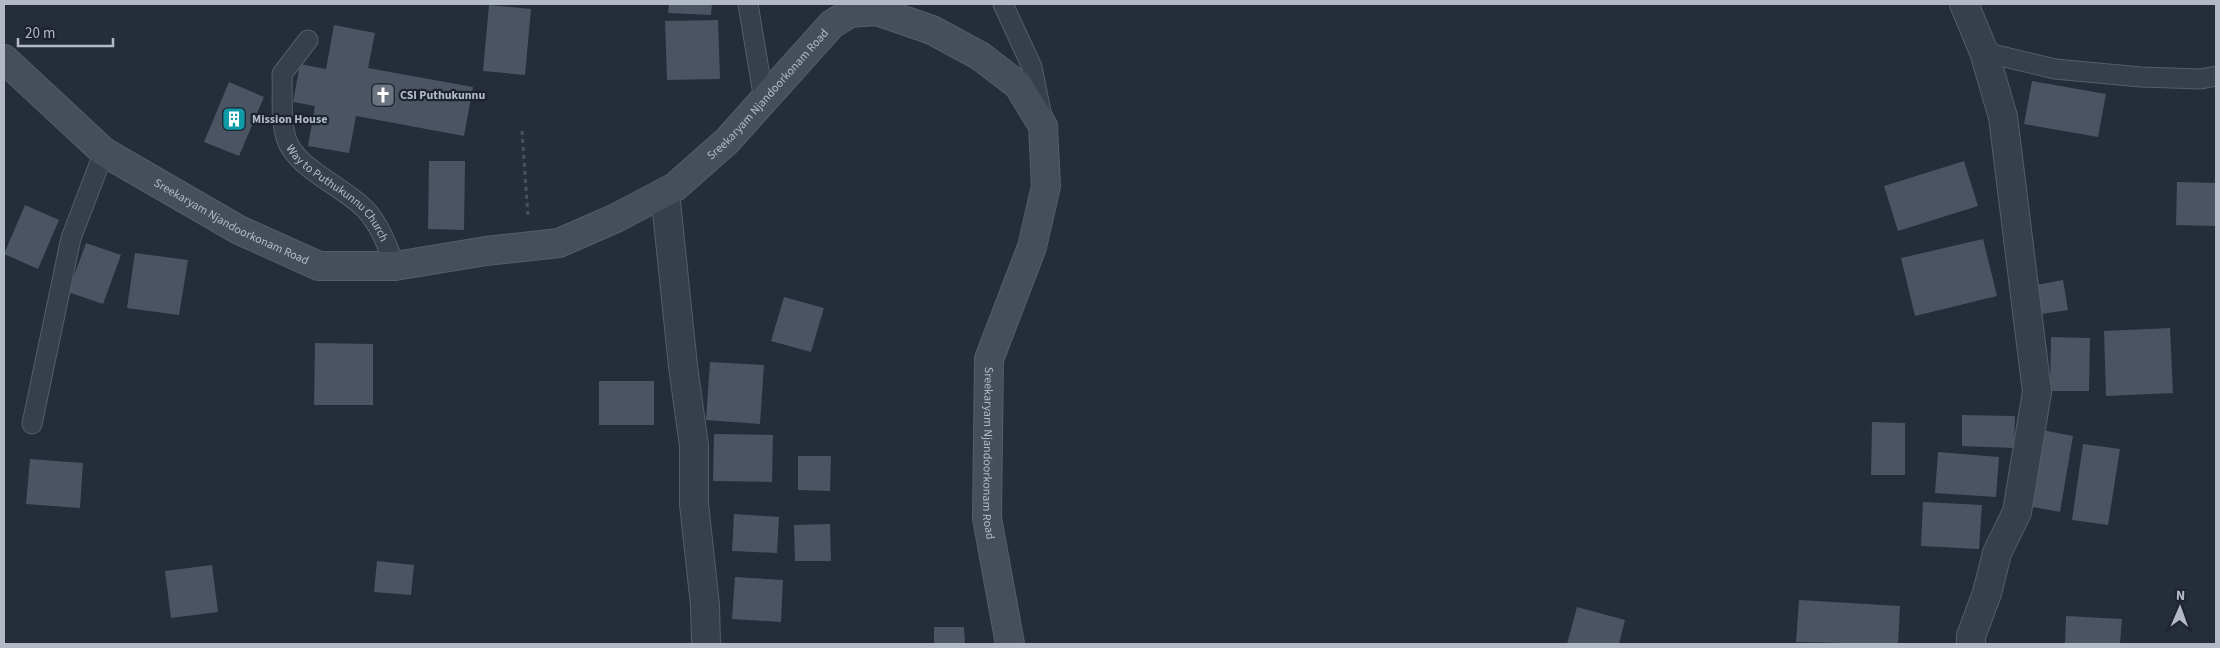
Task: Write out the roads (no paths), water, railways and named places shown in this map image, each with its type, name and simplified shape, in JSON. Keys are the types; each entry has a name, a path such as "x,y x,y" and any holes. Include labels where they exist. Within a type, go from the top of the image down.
{"main road":[{"name":"Sreekaryam Njandoorkonam Road","path":"4,59 104,152 239,230 319,266 395,266 486,251 559,243 616,218 675,187 727,141 832,24 850,13 877,11 932,30 980,56 1018,85 1043,126 1046,186 1032,247 989,359 987,518 1010,644"}],"street":[{"path":"1964,4 1984,52 2003,117 2037,392 2017,512 1997,553 1987,593 1971,636 1971,644"},
{"path":"665,192 694,446 694,504 705,605 706,644"}],"lane":[{"path":"748,4 764,100"},
{"path":"1002,4 1032,67 1043,126"},
{"name":"Way to Puthukunnu Church","path":"308,40 282,74 281,110 286,140 301,162 347,193 366,210 380,229 395,266"},
{"path":"1984,52 2055,70 2141,77 2201,79 2216,76"},
{"path":"32,424 71,238 104,152"}],"place":[{"name":"CSI Puthukunnu","path":"383,95"},
{"name":"Mission House","path":"234,119"}]}
